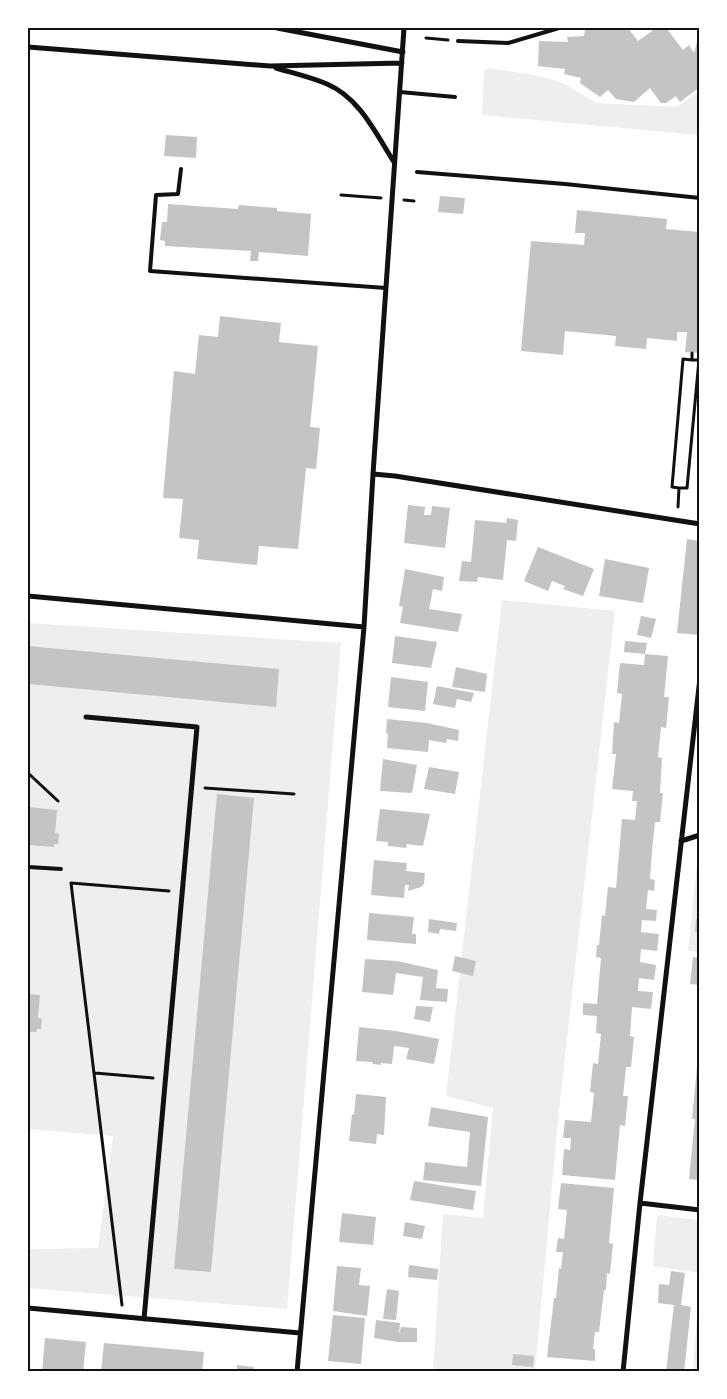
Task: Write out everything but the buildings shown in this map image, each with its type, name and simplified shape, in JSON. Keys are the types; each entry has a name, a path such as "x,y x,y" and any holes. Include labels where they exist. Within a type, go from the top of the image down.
{"street":[{"path":"277,28 402,52"},
{"path":"297,1372 364,627 404,28"},
{"path":"28,47 270,66 402,63"},
{"path":"270,66 328,84 346,95 359,108 395,162"},
{"path":"373,474 700,524"},
{"path":"28,596 364,627"},
{"path":"623,1372 640,1203 700,678"},
{"path":"86,717 197,727 144,1319"},
{"path":"681,842 700,835"},
{"path":"640,1203 700,1210"},
{"path":"28,1308 300,1333"}],"lane":[{"path":"458,41 508,43 559,28"},
{"path":"400,92 455,97"},
{"path":"181,170 178,194 156,195 150,271 386,288"},
{"path":"417,172 565,184 700,198"},
{"path":"28,867 61,869"}],"path":[{"path":"426,38 458,41"},
{"path":"692,353 692,360"},
{"path":"683,359 699,360 687,488 679,488 672,487 683,359"},
{"path":"677,520 679,488"},
{"path":"28,774 58,800"},
{"path":"191,787 294,794"},
{"path":"124,1318 71,883 182,892"},
{"path":"95,1073 166,1079"}],"shaded area":[{"path":"488,68 551,79 565,84 596,103 677,107 699,91 699,135 482,115 484,71"},
{"path":"502,600 615,611 559,1110 535,1371 433,1372 443,1214 483,1218 493,1108 446,1096"},
{"path":"28,623 341,643 287,1309 28,1288 28,1249 98,1248 113,1136 28,1129"},
{"path":"699,846 699,952 688,951"},
{"path":"657,1215 699,1220 699,1273 653,1266"},
{"path":"699,1290 699,1371 693,1371"}]}
